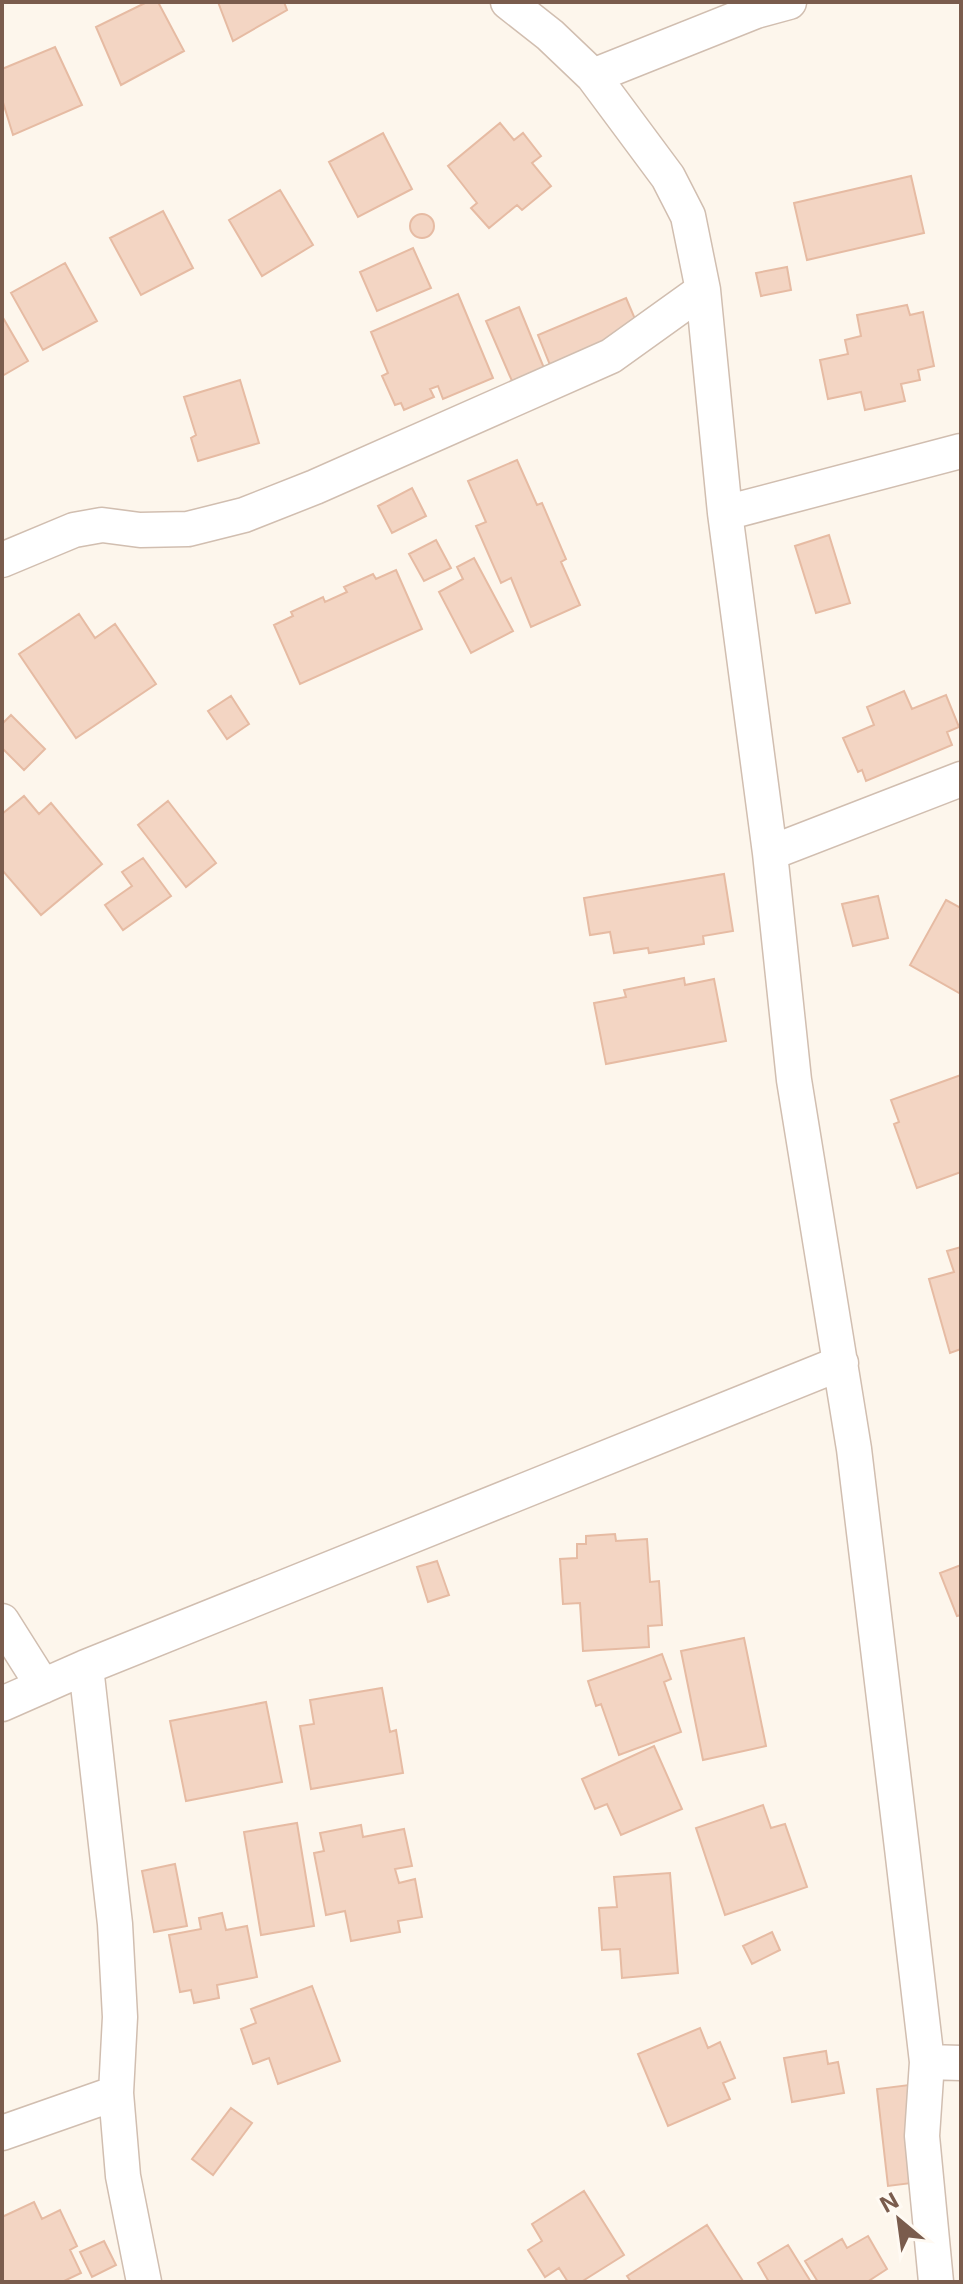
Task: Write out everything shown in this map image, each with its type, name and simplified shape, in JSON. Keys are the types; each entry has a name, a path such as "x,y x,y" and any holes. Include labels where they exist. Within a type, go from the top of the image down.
{"street":[{"path":"508,2 550,35 593,76 644,141 668,177 688,216 703,290 725,513 770,853 794,1080 857,1480 927,2062 922,2136 929,2278"},
{"path":"593,76 756,11 789,2"},
{"path":"2,560 74,530 102,525 140,530 188,529 244,515 355,470 611,356 703,290"},
{"path":"725,513 961,451"},
{"path":"770,853 961,779"},
{"path":"2,1704 86,1667 841,1363"},
{"path":"2,1621 43,1686"},
{"path":"86,1667 115,1924 120,2017 116,2093 123,2176 144,2282"},
{"path":"927,2062 961,2063"},
{"path":"2,2133 116,2093"}],"building":[{"path":"147,2 158,2 184,51 121,85 96,27"},
{"path":"218,2 284,2 287,10 233,41"},
{"path":"55,47 82,105 13,135 2,99 2,69"},
{"path":"500,123 514,140 523,133 541,156 532,163 551,186 522,210 517,205 489,228 471,208 477,203 448,166"},
{"path":"383,133 412,189 358,217 329,162"},
{"path":"911,176 924,233 807,260 794,203"},
{"path":"280,190 313,245 262,276 229,220"},
{"path":"163,211 193,268 141,295 110,238"},
{"path":"422,214 431,217 434,226 431,235 422,238 413,235 410,226 413,217"},
{"path":"413,248 431,288 377,311 360,272"},
{"path":"65,263 97,321 43,350 11,293"},
{"path":"787,267 791,290 761,296 756,273"},
{"path":"458,294 493,378 443,399 438,386 430,389 434,397 404,410 401,403 395,405 382,376 388,373 371,332"},
{"path":"626,298 641,333 552,370 538,335"},
{"path":"907,305 910,315 923,312 934,366 918,370 920,380 901,384 905,401 865,410 861,392 828,399 820,360 848,354 845,340 861,336 857,315"},
{"path":"519,307 544,368 512,381 486,321"},
{"path":"2,316 28,361 2,376"},
{"path":"240,380 259,443 198,461 191,438 196,435 184,397"},
{"path":"517,460 537,505 542,503 566,559 561,562 580,605 531,627 511,578 501,583 476,526 486,522 468,481"},
{"path":"412,488 426,516 392,533 378,506"},
{"path":"829,535 850,603 816,613 795,546"},
{"path":"436,540 451,568 424,581 409,554"},
{"path":"474,558 513,631 471,653 439,592 463,579 457,567"},
{"path":"396,570 422,629 300,684 274,625 293,616 291,612 323,597 325,602 347,592 344,587 373,574 376,579"},
{"path":"79,614 95,638 115,624 156,684 76,738 19,654"},
{"path":"904,691 912,709 946,695 959,727 947,732 952,745 866,781 862,770 858,772 843,738 874,725 867,707"},
{"path":"231,696 249,724 227,739 208,711"},
{"path":"11,715 45,749 24,770 2,748 2,724"},
{"path":"24,796 39,814 51,803 102,864 41,915 2,870 2,814"},
{"path":"168,801 216,863 186,887 138,825"},
{"path":"143,858 171,896 123,930 105,905 132,886 122,872"},
{"path":"724,874 733,931 703,936 704,944 649,953 648,948 614,953 610,932 590,935 584,898"},
{"path":"878,896 888,938 853,946 842,904"},
{"path":"946,900 961,908 961,994 910,965"},
{"path":"684,978 685,985 714,979 726,1041 606,1064 594,1003 626,997 624,990"},
{"path":"961,1075 961,1172 917,1188 894,1124 899,1122 891,1100"},
{"path":"961,1247 961,1349 950,1353 929,1279 954,1272 947,1251"},
{"path":"615,1534 616,1541 647,1539 650,1582 659,1581 662,1625 648,1626 649,1647 583,1651 580,1603 563,1604 560,1559 577,1558 577,1544 586,1544 586,1536"},
{"path":"437,1561 449,1595 428,1602 417,1567"},
{"path":"961,1565 961,1615 957,1616 940,1573"},
{"path":"744,1638 766,1746 703,1760 681,1651"},
{"path":"662,1654 671,1679 664,1682 681,1732 619,1755 601,1704 596,1706 588,1681"},
{"path":"382,1688 390,1732 396,1730 403,1773 311,1789 300,1726 314,1724 310,1700"},
{"path":"266,1702 282,1782 186,1801 170,1721"},
{"path":"654,1746 682,1809 621,1835 607,1804 595,1809 582,1779"},
{"path":"763,1805 771,1828 785,1824 807,1887 725,1915 696,1828"},
{"path":"297,1823 314,1926 261,1935 244,1832"},
{"path":"361,1825 363,1837 404,1829 412,1866 395,1869 399,1883 415,1879 422,1917 398,1921 400,1932 351,1941 345,1911 326,1915 314,1853 324,1851 320,1833"},
{"path":"175,1864 187,1926 154,1932 142,1871"},
{"path":"670,1873 678,1973 622,1978 620,1949 602,1950 599,1908 617,1907 614,1877"},
{"path":"222,1913 226,1930 247,1926 257,1977 217,1985 219,1998 194,2003 191,1990 180,1992 169,1935 201,1929 199,1918"},
{"path":"772,1932 780,1950 752,1964 743,1946"},
{"path":"312,1986 340,2061 278,2084 269,2058 253,2064 241,2029 256,2023 251,2009"},
{"path":"700,2028 708,2048 720,2042 735,2078 723,2083 730,2099 668,2126 638,2054"},
{"path":"826,2051 828,2064 838,2062 844,2093 792,2102 784,2058"},
{"path":"909,2085 920,2182 888,2186 877,2089"},
{"path":"231,2108 252,2123 213,2175 192,2159"},
{"path":"584,2191 624,2255 581,2282 568,2282 559,2268 545,2277 528,2250 542,2241 532,2224"},
{"path":"34,2202 42,2219 60,2210 77,2246 70,2250 81,2273 62,2282 2,2282 2,2217"},
{"path":"707,2225 743,2281 631,2282 627,2276"},
{"path":"868,2236 887,2269 867,2282 818,2282 805,2261 842,2239 847,2248"},
{"path":"104,2241 116,2265 92,2277 80,2252"},
{"path":"788,2245 811,2282 769,2282 758,2263"}]}
